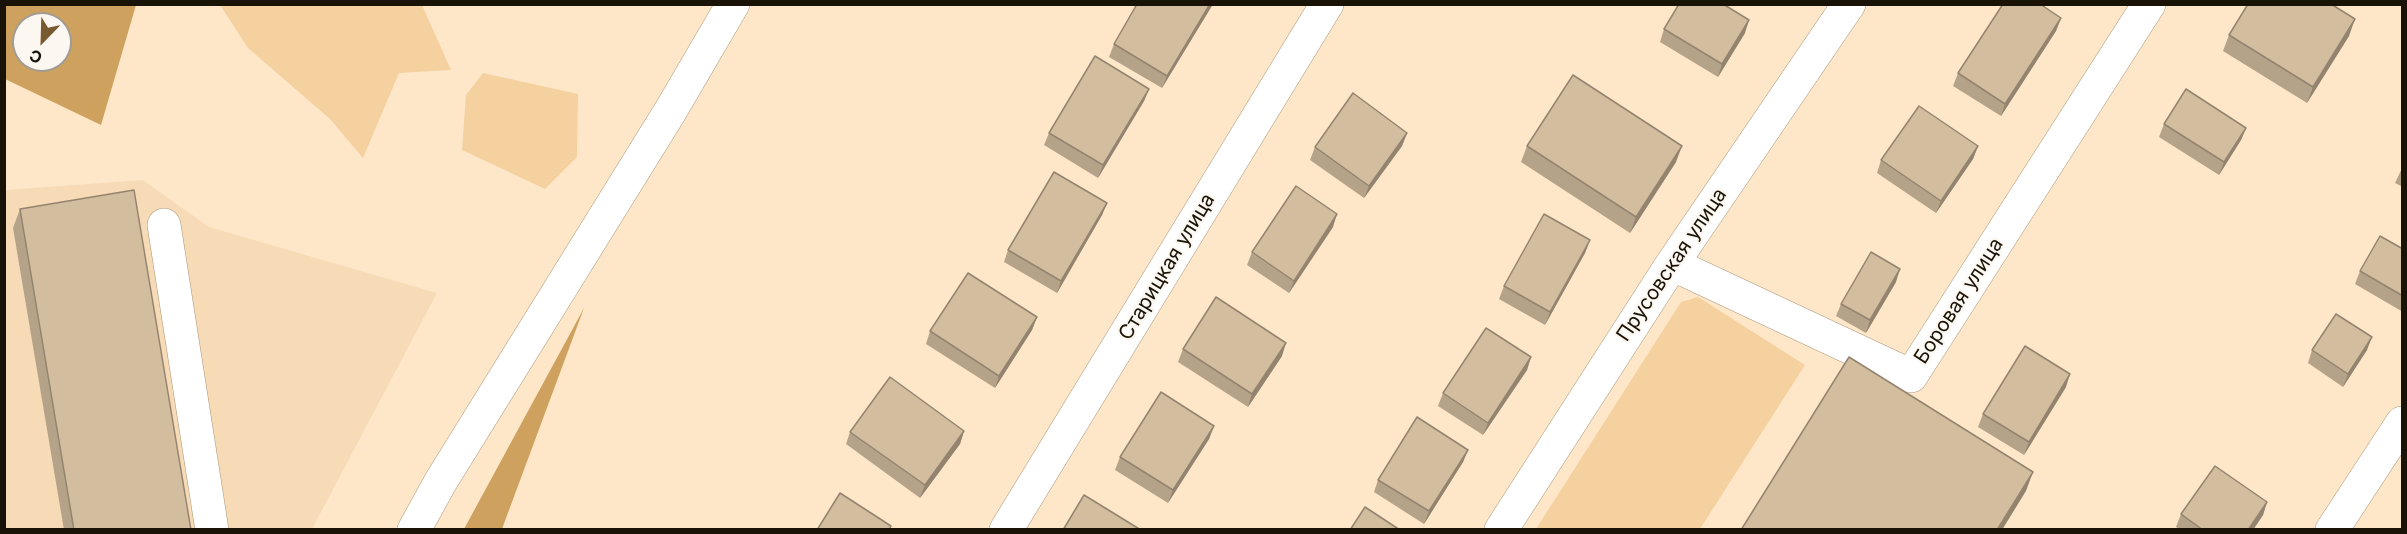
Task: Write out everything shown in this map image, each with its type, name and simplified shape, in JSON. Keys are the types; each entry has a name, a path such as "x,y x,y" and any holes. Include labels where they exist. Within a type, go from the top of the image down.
{"street":[{"path":"414,530 441,481 733,4"},
{"name":"Старицкая улица","path":"1006,530 1327,4"},
{"name":"Прусовская улица","path":"1501,530 1672,264 1849,4"},
{"name":"Боровая улица","path":"1672,264 1911,376 2149,4"},
{"path":"164,225 212,530"},
{"path":"2332,530 2403,423"}],"shaded area":[{"path":"5,4 136,5 101,125 5,79"},
{"path":"220,5 422,5 451,70 399,73 363,158 330,119 248,48"},
{"path":"483,73 578,94 577,157 545,189 462,150 466,95"},
{"path":"143,180 209,227 437,293 312,529 5,530 5,190"},
{"path":"1698,297 1805,365 1700,529 1536,529 1681,302"},
{"path":"584,308 502,529 464,529"}],"building":[{"path":"1137,4 1210,4 1167,76 1114,44"},
{"path":"1679,4 1723,4 1749,20 1722,64 1664,29"},
{"path":"2003,4 2040,4 2061,18 2005,104 1958,73"},
{"path":"2248,4 2331,4 2355,19 2313,87 2229,35"},
{"path":"1095,56 1149,89 1103,165 1049,133"},
{"path":"1573,75 1682,146 1636,217 1527,146"},
{"path":"2186,89 2246,128 2224,162 2164,124"},
{"path":"1353,93 1407,133 1369,186 1315,147"},
{"path":"1919,106 1978,146 1941,201 1881,160"},
{"path":"1054,172 1107,203 1061,281 1008,250"},
{"path":"1296,186 1337,214 1294,281 1252,252"},
{"path":"134,190 191,530 74,530 20,209"},
{"path":"1544,214 1590,240 1550,312 1504,286"},
{"path":"2380,236 2403,249 2403,296 2360,271"},
{"path":"1871,252 1900,269 1870,320 1841,304"},
{"path":"968,273 1037,317 999,376 930,331"},
{"path":"1216,297 1286,343 1252,394 1183,349"},
{"path":"2336,314 2372,337 2348,374 2312,350"},
{"path":"1486,328 1531,357 1488,423 1443,393"},
{"path":"2025,346 2070,374 2029,442 1983,414"},
{"path":"1849,357 2033,472 1997,530 1741,530"},
{"path":"890,377 964,431 925,485 850,432"},
{"path":"1161,392 1214,426 1173,490 1120,457"},
{"path":"1417,417 1468,450 1429,511 1378,480"},
{"path":"2215,466 2267,502 2248,530 2203,530 2181,514"},
{"path":"840,493 891,526 889,530 817,530"},
{"path":"1084,495 1141,530 1063,530"},
{"path":"1365,507 1400,530 1350,530"}]}
